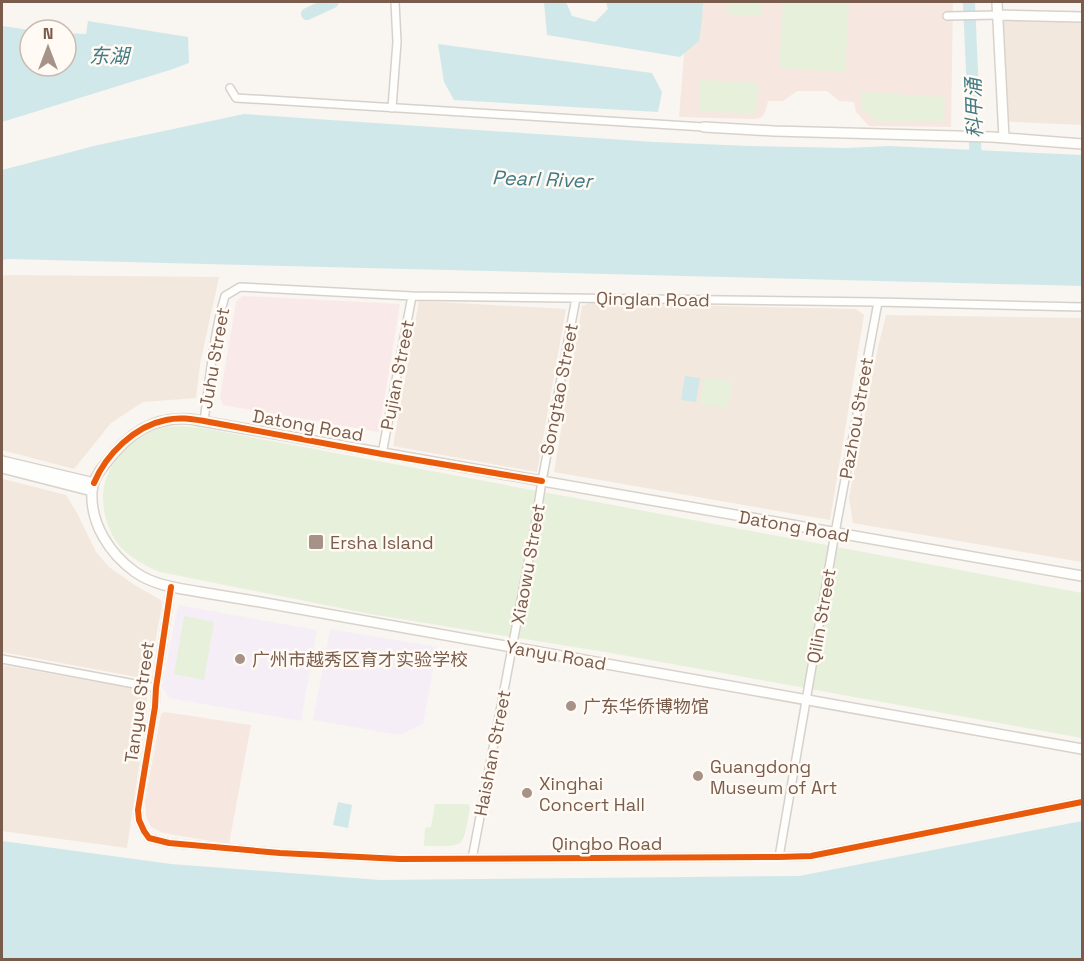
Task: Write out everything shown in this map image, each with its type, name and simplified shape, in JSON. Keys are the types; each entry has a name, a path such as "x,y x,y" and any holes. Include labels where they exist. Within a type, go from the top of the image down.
{"main road":[{"path":"997,2 1004,138"},
{"path":"998,15 1083,17"},
{"path":"704,128 951,135 1083,144"},
{"name":"Datong Road","path":"93,487 98,474 110,458 140,429 167,419 178,418 1083,576"},
{"path":"2,461 93,487"},
{"path":"2,468 93,487"},
{"name":"Yanyu Road","path":"93,487 93,504 97,523 110,550 136,573 171,587 1083,749"}],"street":[{"path":"393,108 397,42 396,2"},
{"path":"947,16 998,15"},
{"path":"230,88 236,98 704,128"},
{"name":"Qinglan Road","path":"225,296 240,287 412,296 1083,307"},
{"name":"Juhu Street","path":"204,421 214,345 225,296"},
{"name":"Pujian Street","path":"382,454 412,296"},
{"name":"Songtao Street","path":"542,481 576,298"},
{"name":"Pazhou Street","path":"835,534 878,302"},
{"name":"Xiaowu Street","path":"512,647 542,481"},
{"name":"Qilin Street","path":"779,857 835,534"},
{"name":"Tanyue Street","path":"139,820 138,810 171,587"},
{"name":"Haishan Street","path":"472,859 512,647"},
{"path":"2,659 156,688"},
{"name":"Qingbo Road","path":"139,820 149,838 169,843 280,853 400,859 779,857 810,856 1083,802"}],"shaded area":[{"path":"689,2 953,2 951,127 869,126 856,112 854,102 839,101 827,91 797,91 783,101 768,101 762,117 755,119 679,117 684,55 689,30"},
{"path":"1003,19 1082,21 1082,125 997,121"},
{"path":"2,276 219,277 200,364 196,398 143,402 111,423 74,469 2,450"},
{"path":"242,296 400,304 379,432 223,405 220,397 236,302"},
{"path":"419,301 566,309 537,472 393,446"},
{"path":"590,303 856,309 864,315 830,520 554,472 582,306"},
{"path":"886,315 1082,318 1082,562 853,523 849,498"},
{"path":"3,479 66,495 96,552 109,567 161,600 162,606 149,675 137,677 2,652"},
{"name":"广州市越秀区育才实验学校","path":"178,605 317,630 301,721 169,698 162,687"},
{"path":"330,629 437,647 423,724 399,735 313,720"},
{"path":"2,665 147,691 147,711 127,848 2,831"},
{"path":"165,712 251,725 229,844 163,833 151,827 146,817 145,802 161,714"}],"green space":[{"path":"727,2 762,2 761,16 726,14"},
{"path":"783,2 849,2 845,72 779,68"},
{"path":"700,80 758,83 756,114 699,111"},
{"path":"862,92 945,97 944,121 877,121 861,108"},
{"path":"705,377 732,382 728,408 700,404"},
{"path":"181,426 202,428 1082,593 1082,738 617,654 370,614 160,572 132,557 113,537 104,513 104,487 120,455 134,442 161,428"},
{"path":"184,616 214,622 204,680 174,674"},
{"path":"435,804 468,804 470,807 460,843 448,846 424,846 425,828 431,827"}],"water":[{"path":"544,2 566,2 572,16 595,22 608,9 606,2 703,2 699,41 680,57 547,35"},
{"name":"东湖","path":"88,21 188,37 189,63 2,122 2,26 18,28 18,78 78,78 78,34 86,34"},
{"path":"438,44 652,73 662,92 658,112 454,100 444,82"},
{"name":"Pearl River","path":"244,114 654,142 847,148 889,146 1082,155 1082,286 2,260 2,170 98,145"},
{"path":"685,376 700,378 696,402 681,400"},
{"path":"338,802 352,805 348,828 333,825"},
{"path":"1082,821 1082,959 2,959 2,841 171,864 380,880 799,876"}],"waterway":[{"path":"307,14 333,2"},
{"name":"科甲涌","path":"969,2 976,165"}],"cycle path":[{"path":"94,483 114,452 133,435 154,423 180,418 542,481"},
{"path":"171,587 138,810 139,820 149,838 169,843 280,853 400,859 811,856 1082,802"}],"place":[{"name":"Ersha Island","path":"316,542"},
{"name":"广州市越秀区育才实验学校","path":"240,659"},
{"name":"广东华侨博物馆","path":"571,706"},
{"name":"Guangdong Museum of Art","path":"698,776"},
{"name":"Xinghai Concert Hall","path":"527,793"}]}
